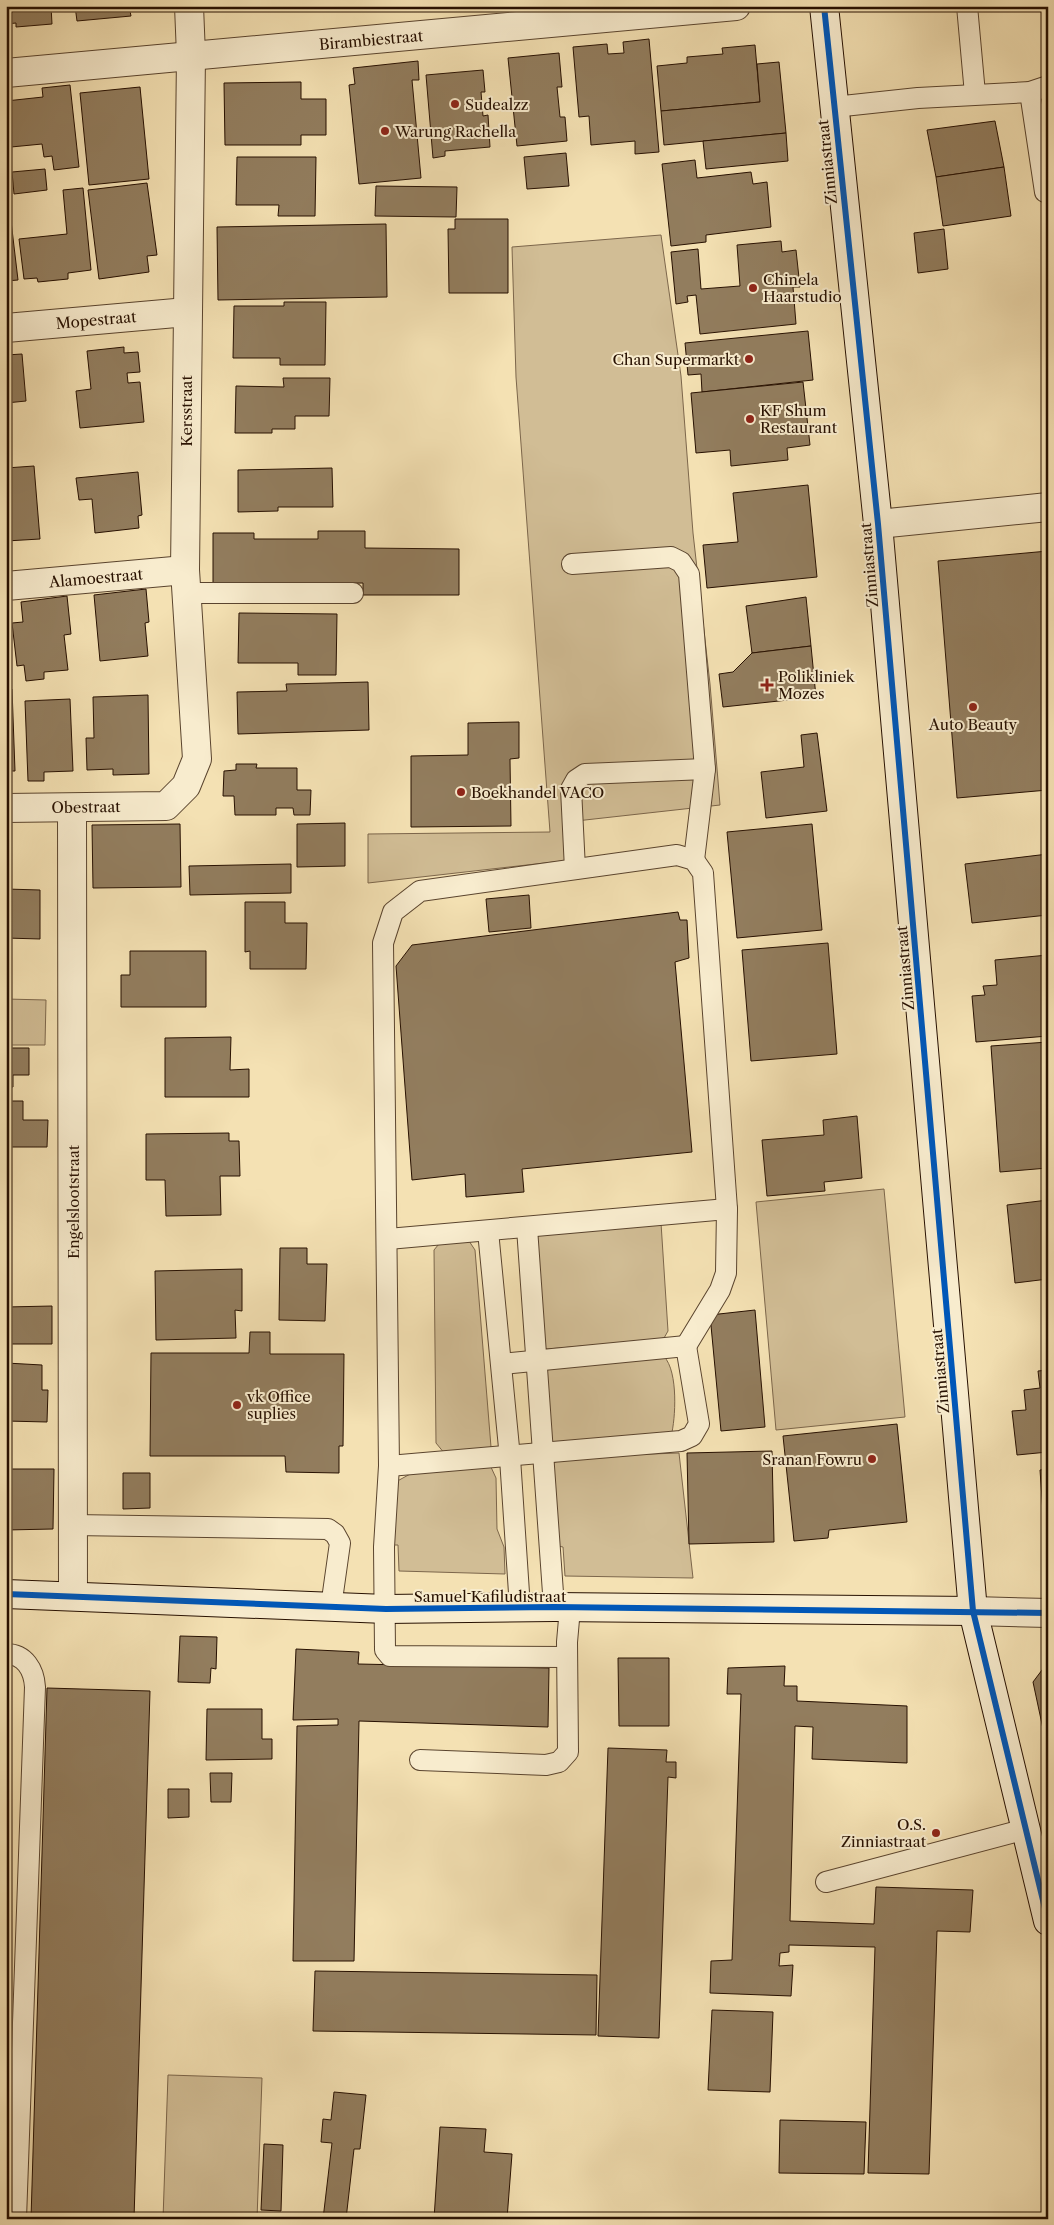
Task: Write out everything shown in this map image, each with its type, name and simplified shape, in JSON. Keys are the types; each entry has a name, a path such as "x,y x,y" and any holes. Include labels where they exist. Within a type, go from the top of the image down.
{"street":[{"name":"Kersstraat","path":"166,806 186,786 198,760 186,581 187,312 191,55 189,6"},
{"name":"Birambiestraat","path":"6,72 191,55 544,15 736,6"},
{"name":"Zinniastraat","path":"824,6 878,524 973,1611 1048,1921"},
{"name":"Mopestraat","path":"6,328 187,312"},
{"path":"878,524 1048,507"},
{"name":"Alamoestraat","path":"6,586 186,581"},
{"name":"Obestraat","path":"6,808 166,806"},
{"name":"Engelslootstraat","path":"72,808 73,1596"},
{"name":"Samuel Kafiludistraat","path":"6,1594 386,1609 562,1607 1048,1613"}],"lane":[{"path":"967,6 975,94"},
{"path":"834,107 1039,89 1045,192"},
{"path":"572,564 671,557 681,562 689,574 705,769 694,860"},
{"path":"186,581 353,593"},
{"path":"575,869 571,789 576,780 585,774 705,769"},
{"path":"388,1466 510,1458 681,1441 692,1436 699,1424 686,1346 720,1290 726,1273 727,1210 703,873 694,860 678,854 420,891 393,912 384,943 388,1240 388,1466 384,1547 385,1650 390,1656 567,1657"},
{"path":"388,1240 727,1210"},
{"path":"420,1760 546,1765 559,1762 568,1752 567,1657 543,1454 527,1228"},
{"path":"488,1231 510,1458 520,1608"},
{"path":"502,1364 686,1346"},
{"path":"73,1525 328,1529 336,1534 340,1543 331,1607"},
{"path":"6,1654 16,1654 28,1664 34,1675 35,1687 16,2219"},
{"path":"826,1882 1026,1828"}],"shaded area":[{"path":"661,235 681,376 693,533 710,684 720,805 567,822 571,860 368,883 368,834 550,832 516,377 512,247"},
{"path":"6,999 46,1000 45,1045 6,1045"},
{"path":"884,1189 905,1417 776,1430 756,1202"},
{"path":"661,1223 668,1331 664,1338 547,1349 538,1340 536,1237 550,1231"},
{"path":"443,1239 469,1241 475,1250 491,1447 484,1451 445,1454 436,1443 434,1250"},
{"path":"661,1354 667,1360 673,1379 675,1402 672,1432 549,1446 546,1363"},
{"path":"679,1453 693,1578 565,1576 563,1547 553,1545 549,1465 567,1457"},
{"path":"490,1465 496,1478 497,1529 504,1547 505,1574 399,1571 398,1545 390,1545 392,1484 421,1468"},
{"path":"168,2075 262,2078 257,2219 163,2219"}],"building":[{"path":"6,6 51,6 52,24 16,27 16,23 6,24"},
{"path":"75,6 129,6 131,16 77,21"},
{"path":"649,39 659,152 635,154 635,141 591,145 589,116 579,117 573,47 607,44 608,54 624,53 623,42"},
{"path":"755,45 760,102 661,111 657,66 687,63 687,57 723,54 722,48"},
{"path":"559,53 562,87 557,87 560,117 565,117 567,141 517,146 508,58"},
{"name":"Warung Rachella","path":"418,61 419,80 412,80 421,178 359,184 349,85 355,84 353,68"},
{"path":"779,62 786,133 664,145 661,111 760,102 757,64"},
{"name":"Sudealzz","path":"483,70 485,92 481,92 483,116 488,115 490,147 445,151 445,156 433,158 426,75"},
{"path":"301,82 301,99 326,99 326,135 301,135 301,145 225,145 224,83"},
{"path":"70,85 79,167 54,170 52,156 44,157 42,144 11,147 6,101 43,97 42,88"},
{"path":"140,87 149,179 89,185 80,93"},
{"path":"995,121 1004,167 936,177 927,130"},
{"path":"786,133 788,161 706,169 703,141"},
{"path":"566,153 569,186 527,189 524,157"},
{"path":"237,157 316,157 315,216 278,216 279,205 236,205"},
{"path":"695,160 697,178 751,172 753,184 767,182 771,227 706,235 706,242 671,246 662,164"},
{"path":"1004,167 1011,216 943,226 936,177"},
{"path":"45,169 47,190 14,194 12,172"},
{"path":"147,183 157,255 147,256 149,272 99,279 88,190"},
{"path":"376,186 457,187 456,217 375,216"},
{"path":"83,188 91,270 68,273 68,279 38,282 37,278 24,279 19,239 67,234 63,190"},
{"path":"455,219 508,219 508,293 449,293 448,229 455,229"},
{"path":"11,221 18,280 6,281 6,222"},
{"path":"386,224 387,297 218,300 217,227"},
{"path":"944,229 948,269 918,273 914,233"},
{"name":"Chinela Haarstudio","path":"781,241 782,252 796,250 800,287 793,287 796,324 700,334 696,295 687,296 688,302 676,304 671,252 698,249 701,289 740,286 737,245"},
{"path":"284,302 326,302 325,365 280,365 280,358 233,358 234,306 284,306"},
{"name":"Chan Supermarkt","path":"808,331 813,380 702,392 701,374 688,375 685,343"},
{"path":"124,347 124,353 138,352 140,372 127,373 128,383 140,382 144,422 80,428 76,391 91,389 87,351"},
{"path":"22,354 26,401 6,403 6,355"},
{"path":"283,378 330,378 329,416 295,416 295,429 272,429 272,433 235,433 236,386 284,387"},
{"name":"KF Shum Restaurant","path":"803,382 810,445 787,448 788,460 731,466 730,450 696,453 691,393"},
{"path":"34,466 40,539 6,541 6,468"},
{"path":"332,468 333,507 278,507 278,511 238,512 238,470"},
{"path":"138,472 142,515 138,516 139,528 95,533 92,499 79,500 76,478"},
{"path":"808,485 817,577 707,588 703,545 738,542 733,493"},
{"path":"318,531 365,531 365,548 459,549 459,595 363,595 363,583 213,587 213,533 254,533 254,539 318,539"},
{"path":"1048,551 1048,790 957,798 938,561"},
{"path":"146,589 149,622 145,623 148,656 100,661 94,595"},
{"path":"67,596 71,634 64,635 68,670 44,672 44,679 26,681 24,665 17,666 12,623 23,622 21,602"},
{"path":"806,597 811,646 752,653 746,606"},
{"path":"239,613 337,614 336,675 298,675 298,663 238,663"},
{"path":"6,646 9,680 6,680"},
{"name":"Polikliniek Mozes","path":"811,646 816,697 723,707 719,674 733,672 752,653"},
{"path":"368,682 369,730 238,734 237,692 287,691 286,684"},
{"path":"6,689 12,689 15,771 6,771"},
{"path":"148,695 149,774 113,775 113,769 87,770 86,738 94,738 93,697"},
{"path":"70,699 73,771 44,772 44,781 28,781 25,701"},
{"name":"Boekhandel VACO","path":"519,722 519,758 510,759 511,826 411,827 411,756 468,755 468,723"},
{"path":"817,733 827,811 766,818 761,772 804,767 801,735"},
{"path":"236,764 257,764 256,768 297,768 297,790 311,790 310,815 294,815 293,808 276,808 276,815 235,815 234,796 223,796 224,771 236,770"},
{"path":"345,823 345,866 297,867 297,824"},
{"path":"180,824 181,887 93,888 92,825"},
{"path":"812,824 822,930 737,938 727,832"},
{"path":"1048,854 1048,915 972,923 965,864"},
{"path":"291,864 291,893 190,895 189,866"},
{"path":"6,889 40,890 40,939 6,938"},
{"path":"529,895 531,928 489,932 486,899"},
{"path":"245,902 285,902 285,923 307,923 306,969 250,969 250,951 245,952"},
{"path":"678,912 680,920 687,920 689,958 675,962 692,1152 522,1169 524,1192 466,1197 465,1174 412,1180 396,966 412,945"},
{"path":"828,943 837,1054 751,1061 742,950"},
{"path":"130,951 206,951 206,1007 121,1007 121,975 130,975"},
{"path":"1048,955 1048,1036 976,1042 972,996 985,995 983,986 997,985 995,960"},
{"path":"231,1037 230,1070 249,1069 249,1097 165,1097 165,1038"},
{"path":"1048,1042 1048,1168 1000,1172 991,1046"},
{"path":"6,1048 29,1048 29,1075 13,1075 13,1087 6,1087"},
{"path":"6,1101 23,1101 23,1120 48,1120 47,1147 6,1147"},
{"path":"857,1116 862,1178 824,1182 825,1191 767,1196 762,1140 824,1135 823,1120"},
{"path":"229,1133 229,1141 239,1141 240,1176 220,1176 221,1215 166,1216 165,1180 146,1180 146,1134"},
{"path":"1048,1200 1048,1279 1015,1283 1007,1205"},
{"path":"280,1248 307,1248 307,1264 327,1264 325,1321 279,1320"},
{"path":"242,1269 242,1311 235,1310 236,1338 156,1340 155,1271"},
{"path":"52,1306 52,1344 6,1344 6,1307"},
{"path":"755,1310 765,1427 721,1431 710,1315"},
{"path":"250,1332 270,1332 270,1354 344,1354 343,1446 339,1446 339,1473 286,1472 285,1456 150,1456 151,1353 249,1353"},
{"path":"6,1363 42,1365 42,1390 48,1390 47,1422 6,1421"},
{"path":"1048,1370 1048,1452 1017,1455 1012,1411 1026,1410 1024,1390 1040,1388 1038,1371"},
{"path":"897,1424 907,1522 829,1530 828,1538 794,1541 783,1436"},
{"path":"772,1451 774,1542 689,1544 687,1453"},
{"path":"6,1469 54,1469 53,1529 6,1530"},
{"path":"1048,1469 1048,1513 1043,1513 1040,1470"},
{"path":"123,1473 150,1473 150,1508 123,1509"},
{"path":"180,1636 217,1637 216,1669 211,1668 210,1683 178,1682"},
{"path":"296,1649 359,1652 358,1664 549,1668 548,1727 359,1721 354,1961 293,1961 297,1726 338,1725 338,1719 293,1720"},
{"path":"618,1658 669,1658 669,1726 619,1726"},
{"path":"1048,1662 1048,1743 1046,1743 1033,1682"},
{"path":"785,1666 784,1686 797,1686 797,1701 907,1706 907,1763 812,1759 813,1727 795,1726 790,1921 874,1924 876,1887 973,1890 970,1932 937,1931 929,2174 868,2173 875,1947 789,1945 789,1952 780,1953 779,1966 793,1965 791,1996 710,1993 711,1961 732,1960 741,1694 727,1694 728,1668"},
{"path":"47,1688 150,1691 134,2219 31,2219"},
{"path":"207,1709 262,1709 262,1739 272,1739 272,1759 206,1760"},
{"path":"608,1748 667,1750 666,1762 676,1762 676,1778 668,1777 659,2038 598,2036"},
{"path":"210,1773 232,1773 231,1802 211,1802"},
{"path":"168,1789 189,1789 189,1817 168,1818"},
{"path":"315,1971 597,1975 596,2035 313,2031"},
{"path":"712,2010 773,2012 770,2092 708,2090"},
{"path":"334,2092 366,2095 360,2149 354,2149 346,2219 323,2219 332,2143 321,2142 323,2119 331,2120"},
{"path":"780,2120 866,2122 864,2174 779,2173"},
{"path":"440,2127 486,2129 484,2152 512,2154 507,2219 434,2219"},
{"path":"264,2144 283,2145 281,2211 261,2210"}],"cycle path":[{"path":"824,6 878,524 973,1611 1048,1921"},
{"path":"6,1594 386,1609 554,1607 1048,1613"}],"place":[{"name":"Sudealzz","path":"455,104"},
{"name":"Warung Rachella","path":"385,131"},
{"name":"Chinela Haarstudio","path":"753,288"},
{"name":"Chan Supermarkt","path":"749,359"},
{"name":"KF Shum Restaurant","path":"750,419"},
{"name":"Polikliniek Mozes","path":"767,685"},
{"name":"Auto Beauty","path":"973,707"},
{"name":"Boekhandel VACO","path":"461,792"},
{"name":"vk Office suplies","path":"237,1405"},
{"name":"Sranan Fowru","path":"872,1459"},
{"name":"O.S. Zinniastraat","path":"936,1833"}]}
